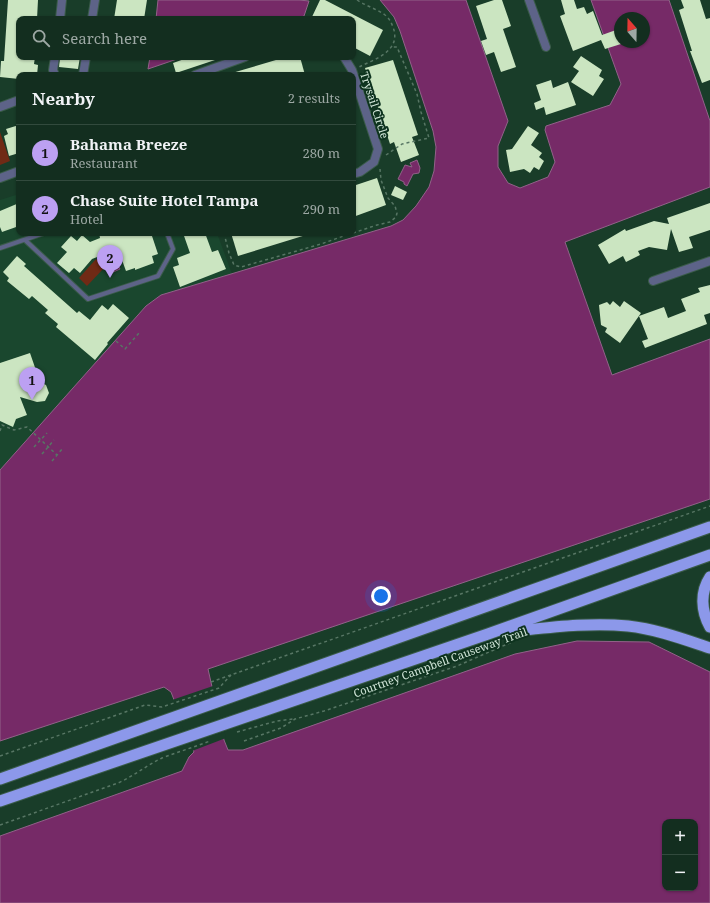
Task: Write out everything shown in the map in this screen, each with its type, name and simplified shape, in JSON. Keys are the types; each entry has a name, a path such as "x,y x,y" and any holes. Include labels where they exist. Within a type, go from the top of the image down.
{"highway":[{"path":"0,779 710,527"},
{"path":"0,802 228,722 488,634 710,555"},
{"path":"710,577 704,590 702,603 704,613 710,627"},
{"path":"488,634 578,624 628,626 670,634 710,648"}],"street":[{"path":"60,16 62,0"},
{"path":"92,16 95,0"},
{"path":"529,0 546,47"},
{"path":"54,72 55,60"},
{"path":"84,72 86,60"},
{"path":"203,72 237,60"},
{"name":"Trysail Circle","path":"346,60 352,70"},
{"name":"Trysail Circle","path":"356,82 378,149 374,162 356,173"},
{"path":"0,107 16,101"},
{"path":"0,178 16,172"},
{"path":"653,281 710,261"}],"lane":[{"path":"0,248 36,236"},
{"path":"25,240 88,299 158,276 173,250 169,236"}],"path":[{"path":"352,70 384,55 392,47 395,36 390,21 385,15 357,0"},
{"path":"385,156 387,153 402,144 429,138 412,80 397,47 392,47"},
{"path":"356,232 377,224 390,222 396,217 397,213 395,206 388,198 381,180 380,167"},
{"path":"225,236 228,253 234,265 241,267 344,236"},
{"path":"116,341 125,349 139,333"},
{"path":"0,430 2,425 14,430 27,427 57,455"},
{"path":"34,447 47,433"},
{"path":"42,454 54,440"},
{"path":"52,461 62,448"},
{"path":"211,682 710,506"},
{"name":"Courtney Campbell Causeway Trail","path":"231,733 324,711 450,668 517,641"},
{"path":"0,756 145,705 162,707 219,688 232,674"},
{"name":"Courtney Campbell Causeway Trail","path":"244,741 281,728 295,719"},
{"path":"0,825 118,783 131,777 162,758 211,741"}],"shaded area":[{"path":"158,0 309,1 304,16 156,16"},
{"path":"380,0 466,0 508,121 498,146 498,167 508,183 520,188 548,177 555,162 545,130 546,126 610,105 621,84 591,0 669,0 710,121 710,187 565,242 612,375 710,339 710,499 208,669 224,740 228,750 243,750 515,654 577,641 649,642 710,672 710,903 0,903 0,836 182,771 189,757 194,752 171,692 164,687 0,741 0,470 146,306 161,295 391,226 403,220 416,206 429,187 434,171 436,147 433,131 394,17"},
{"path":"150,60 174,60 148,69"},
{"path":"0,132 10,161 0,165"},
{"path":"417,160 420,168 419,173 413,174 407,186 404,182 398,179 405,165 412,167 410,163"},
{"path":"16,195 16,236 218,236 232,274 161,295 146,306 0,470 0,200"},
{"path":"112,257 115,264 116,263 117,266 118,265 120,269 111,273 106,259"},
{"path":"96,259 105,267 87,286 79,278"}],"pier":[{"path":"213,686 226,738 192,751 172,700"}],"building":[{"path":"8,0 38,0 37,16 16,16 16,60 35,60 34,64 38,65 37,72 16,72 16,79 0,77 1,61 4,61"},
{"path":"117,0 147,0 144,16 114,16"},
{"path":"320,0 325,0 356,16 312,16"},
{"path":"494,0 502,0 511,26 503,29 516,67 501,72 494,52 486,55 481,41 487,39 476,6"},
{"path":"561,0 574,0 577,9 584,7 587,14 593,11 602,35 614,31 614,46 605,49 601,40 573,51 560,16 565,14"},
{"path":"681,0 700,0 706,19 710,18 710,80 702,83 690,51 692,51 679,10 684,8"},
{"path":"356,16 383,30 370,56 356,49"},
{"path":"581,56 602,70 599,76 604,79 593,96 571,82 579,71 573,67"},
{"path":"60,60 80,60 78,69 59,67"},
{"path":"182,60 215,60 179,72 176,72 173,63"},
{"path":"276,60 301,60 304,72 235,72"},
{"path":"393,60 418,135 412,137 419,155 401,162 394,142 390,144 365,68"},
{"path":"551,80 553,88 568,82 576,105 546,115 544,107 536,110 534,103 541,100 536,85"},
{"path":"16,126 16,154 9,156 4,136 8,134 6,129"},
{"path":"528,126 539,133 531,145 542,153 539,157 544,161 539,170 534,167 530,173 524,169 510,172 506,150 512,149"},
{"path":"377,178 386,205 356,216 356,185"},
{"path":"395,186 407,192 403,200 391,195"},
{"path":"710,203 710,230 689,237 693,248 679,252 671,229 667,250 649,247 638,251 640,255 626,262 623,256 609,264 598,245 625,229 626,231 654,221 669,224 667,218"},
{"path":"16,204 16,227 2,232 0,227 0,211"},
{"path":"71,236 77,241 81,236 83,236 90,242 100,238 100,236 152,236 158,254 152,256 154,263 135,270 135,268 126,271 118,249 92,259 80,273 74,268 69,273 57,263 67,252 61,247"},
{"path":"184,236 206,236 212,252 218,250 226,269 180,287 173,267 179,265 177,258 190,253"},
{"path":"232,236 303,236 238,256"},
{"path":"17,256 26,264 24,266 77,313 79,311 90,320 102,305 108,310 113,304 129,318 107,343 108,344 95,360 56,327 58,324 45,313 48,310 32,296 29,299 7,281 9,278 3,272"},
{"path":"710,285 710,313 704,315 707,324 645,348 642,341 648,339 639,316 664,307 668,318 686,311 681,299 700,292 698,288"},
{"path":"613,301 620,307 624,301 641,313 620,343 605,332 607,328 601,325 599,305 607,302 610,305"},
{"path":"30,353 40,382 46,385 49,393 45,401 37,402 20,397 27,415 16,419 13,427 0,421 0,363"}],"place":[{"name":"Chase Suite Hotel Tampa","path":"110,278"},
{"name":"Bahama Breeze","path":"32,400"}]}
